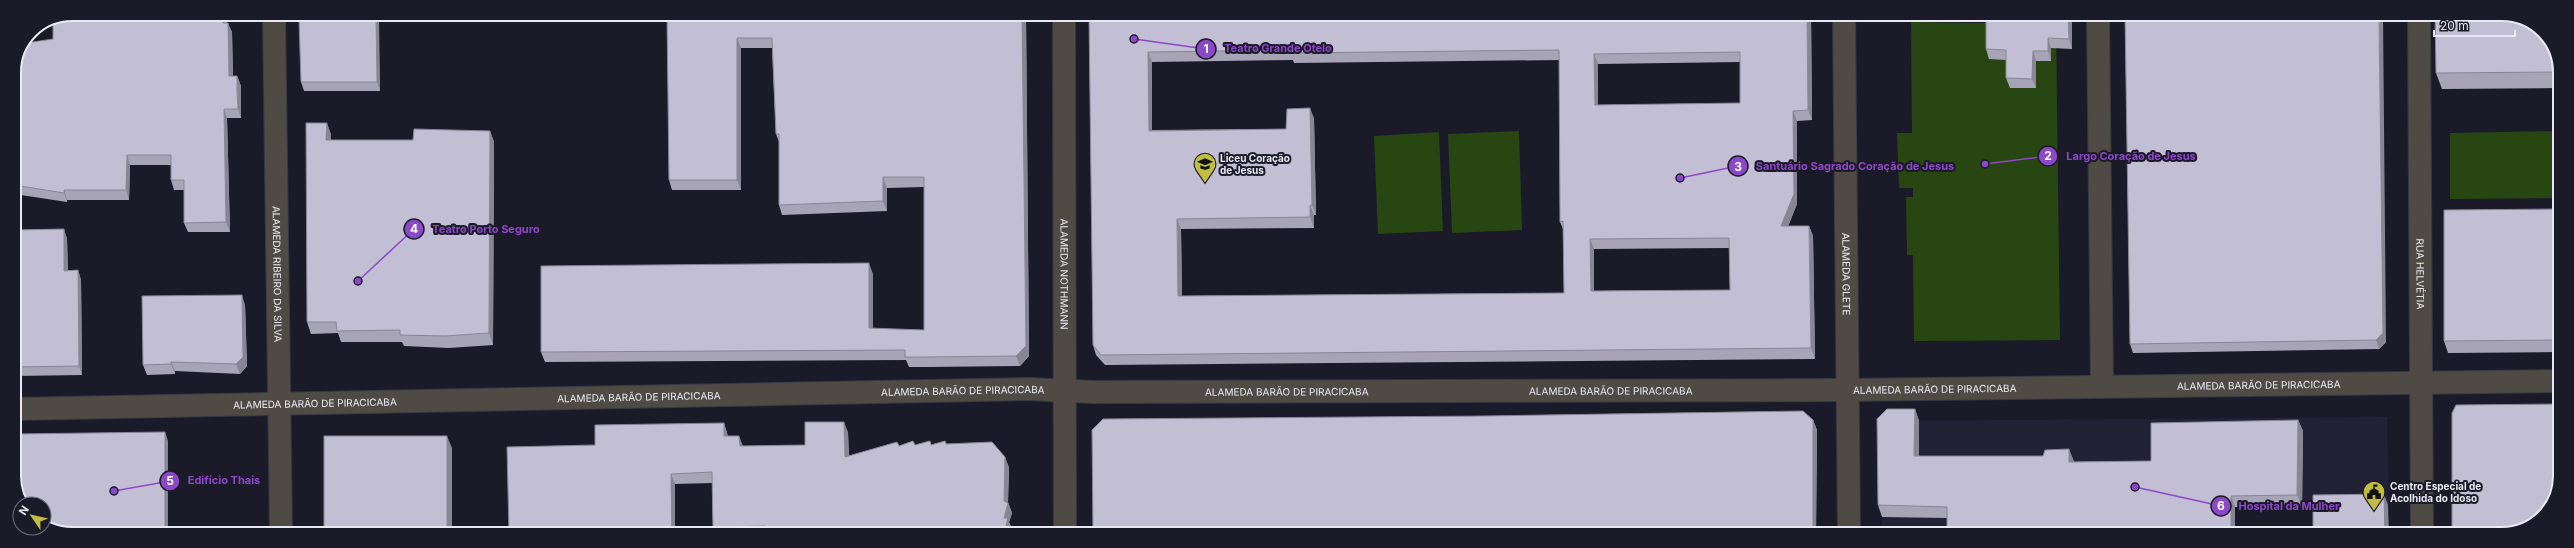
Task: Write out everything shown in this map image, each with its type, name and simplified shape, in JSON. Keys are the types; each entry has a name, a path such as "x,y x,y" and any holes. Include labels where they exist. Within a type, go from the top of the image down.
{"street":[{"name":"ALAMEDA RIBEIRO DA SILVA","path":"274,21 281,527"},
{"name":"ALAMEDA NOTHMANN","path":"1064,21 1065,527"},
{"name":"ALAMEDA GLETE","path":"1844,21 1849,527"},
{"path":"2098,21 2102,386"},
{"name":"RUA HELVÉTIA","path":"2419,21 2422,527"},
{"name":"ALAMEDA BARÃO DE PIRACICABA","path":"21,409 280,406 1021,390 1847,390 2553,381"}],"shaded area":[{"path":"2387,417 2389,505 2235,507 2235,527 1882,527 1882,469 1891,421"}],"green space":[{"path":"1911,22 2056,24 2060,340 1914,341 1913,255 1907,255 1906,197 1913,197 1913,188 1899,188 1897,133 1912,133"},
{"path":"1519,131 1522,230 1452,233 1448,134"},
{"path":"2553,131 2553,198 2450,199 2450,133"},
{"path":"1439,132 1443,231 1378,234 1374,136"}],"building":[{"path":"72,21 223,21 223,23 228,23 229,76 237,76 238,109 224,109 226,222 184,223 184,180 171,180 171,155 127,155 126,190 64,190 64,193 21,186 22,62 25,52 31,42 53,39 53,25"},
{"path":"299,21 376,21 377,82 301,82"},
{"path":"667,21 1022,21 1026,346 1016,356 905,357 905,350 541,352 541,266 869,263 869,328 924,330 924,177 883,177 883,201 779,205 779,134 776,134 772,38 737,38 737,180 669,180"},
{"name":"Liceu Coração de Jesus","path":"1089,21 1807,21 1808,110 1793,111 1794,194 1781,226 1809,226 1811,348 1101,355 1093,345","holes":["1290,50 1290,53 1559,50 1560,222 1563,221 1564,293 1178,296 1177,219 1310,217 1310,205 1312,205 1310,108 1287,109 1286,129 1149,131 1148,52","1740,52 1740,103 1595,105 1594,54","1729,238 1730,290 1591,291 1590,239"]},
{"path":"1986,21 2068,21 2069,39 2048,38 2048,51 2033,51 2032,79 2006,78 2006,50 1986,49"},
{"path":"2125,21 2379,21 2383,333 2376,340 2130,344"},
{"path":"2435,21 2502,21 2522,25 2536,34 2544,43 2549,52 2553,68 2553,72 2436,73"},
{"path":"306,123 327,123 326,140 413,140 414,129 490,131 489,333 445,336 400,335 400,330 337,331 336,322 307,322"},
{"path":"2553,209 2553,340 2444,341 2444,210"},
{"path":"64,229 64,271 78,270 79,366 21,367 21,230"},
{"path":"242,295 243,357 236,364 171,362 171,364 143,365 142,296"},
{"path":"2553,404 2552,486 2546,502 2540,510 2528,520 2512,526 2502,527 2452,527 2452,413 2456,405"},
{"path":"1887,409 1915,409 1914,456 2043,456 2045,450 2069,449 2069,462 2151,461 2151,423 2298,420 2297,495 2231,496 2231,527 1947,527 1947,507 1878,505 1877,419"},
{"path":"1803,411 1813,420 1813,527 1093,527 1092,430 1103,419 1484,416"},
{"path":"805,422 844,422 845,457 897,442 899,446 913,441 915,445 930,441 931,445 945,441 946,444 992,442 1005,457 1004,501 1008,503 1004,518 1008,518 1006,527 713,527 712,472 671,474 672,527 509,527 507,447 595,445 595,425 724,423 724,436 739,436 740,446 805,445"},
{"path":"165,432 165,527 72,527 52,523 52,496 25,496 21,480 21,434"},
{"path":"324,436 447,436 447,527 324,527"},
{"path":"2384,494 2385,527 2313,527 2313,495"}],"place":[{"name":"Teatro Grande Otelo","path":"1134,39"},
{"name":"Largo Coração de Jesus","path":"1985,164"},
{"name":"Santuário Sagrado Coração de Jesus","path":"1680,178"},
{"name":"Liceu Coração de Jesus","path":"1205,184"},
{"name":"Teatro Porto Seguro","path":"358,281"},
{"name":"Hospital da Mulher","path":"2135,487"},
{"name":"Edifício Thais","path":"114,491"},
{"name":"Centro Especial de Acolhida do Idoso","path":"2374,512"}]}
